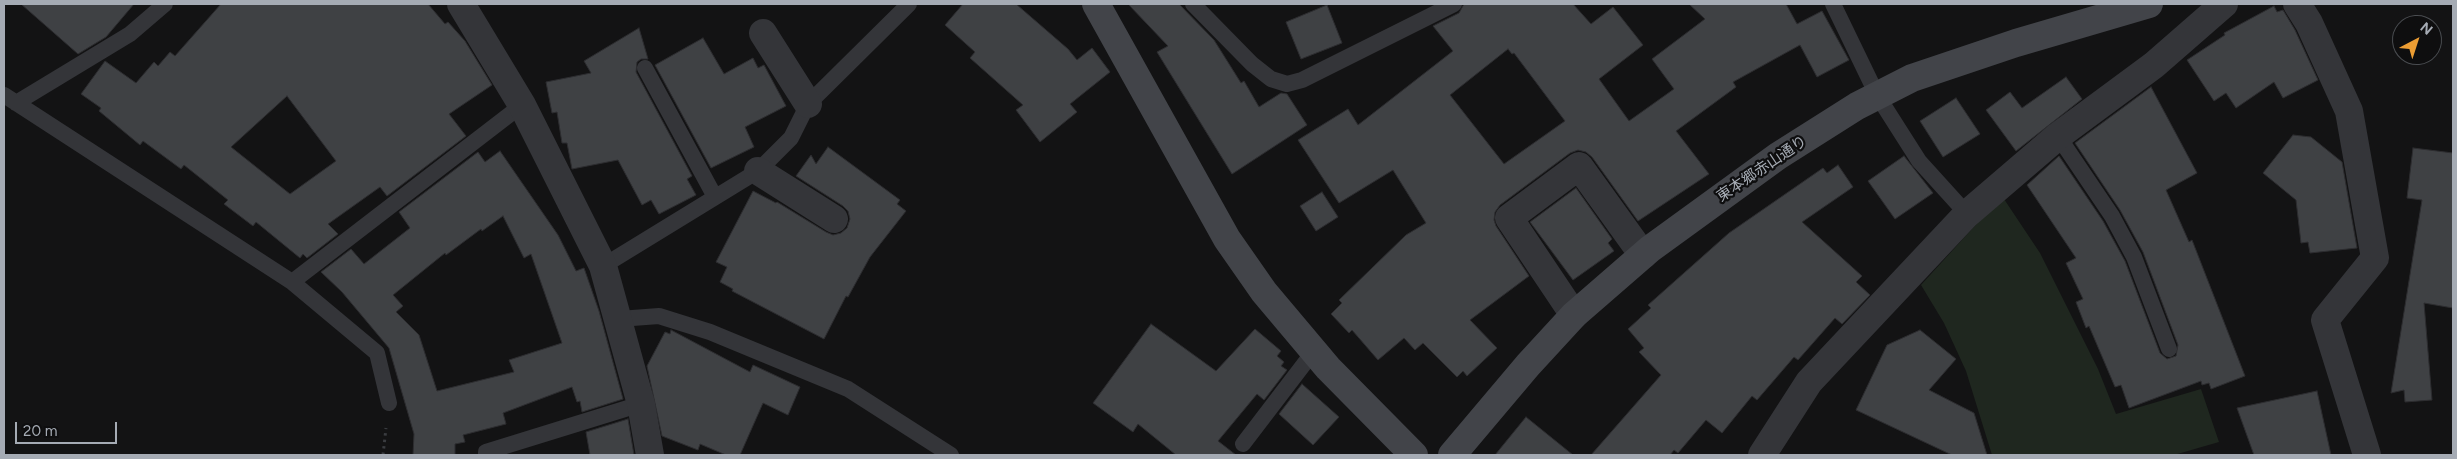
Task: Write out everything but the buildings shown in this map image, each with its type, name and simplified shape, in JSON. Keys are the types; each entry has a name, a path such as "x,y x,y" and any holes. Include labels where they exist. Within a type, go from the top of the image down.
{"street":[{"path":"461,4 522,106 603,266 620,319 641,404 650,455"},
{"path":"1096,4 1227,239 1264,292 1314,351 1414,455"},
{"name":"東本郷赤山通り","path":"1452,455 1528,364 1574,315 1643,255 1778,156 1877,95 1951,63 2149,4"},
{"path":"1762,455 1809,382 1967,214 2058,136 2154,64 2224,4"},
{"path":"2297,4 2309,23 2349,111 2375,258 2325,320 2367,455"},
{"path":"763,33 808,104"},
{"path":"1574,315 1509,218 1579,166 1643,255"},
{"path":"758,171 834,219"}],"lane":[{"path":"165,4 130,34 10,99 292,282 376,353 389,403"},
{"path":"603,266 758,171 791,138 808,104 909,4"},
{"path":"1193,4 1252,64 1271,79 1288,84 1302,80 1454,4"},
{"path":"1833,4 1877,95 1919,160 1967,214"},
{"path":"645,68 715,197"},
{"path":"292,282 522,106"},
{"path":"2058,136 2112,216 2134,257 2169,349"},
{"path":"620,319 658,316 710,332 848,389 951,455"},
{"path":"1243,444 1314,351"},
{"path":"486,455 486,452 641,404"}],"shaded area":[{"path":"2002,196 2040,253 2098,369 2116,414 2201,389 2219,442 2174,455 1992,455 1966,371 1944,323 1921,285"}]}
